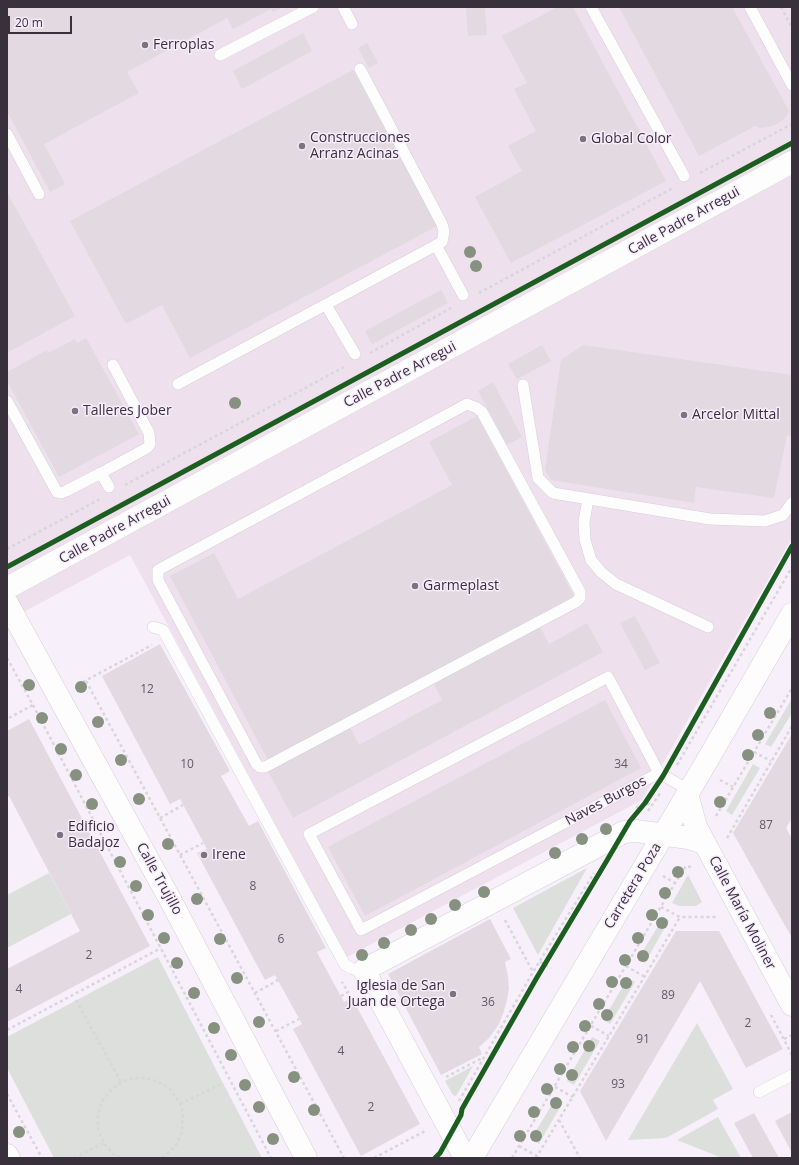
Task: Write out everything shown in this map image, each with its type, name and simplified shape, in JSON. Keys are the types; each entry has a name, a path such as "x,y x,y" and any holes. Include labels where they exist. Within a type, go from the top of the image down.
{"street":[{"name":"Calle Padre Arregui","path":"7,588 792,162"},
{"name":"Calle Trujillo","path":"7,603 172,903 306,1158"},
{"name":"Carretera Poza","path":"472,1158 792,614"},
{"name":"Calle María Moliner","path":"688,792 696,827 792,1005"},
{"name":"Calle María Moliner","path":"624,832 636,831 689,838 704,843"},
{"path":"465,1158 364,970 624,832"}],"lane":[{"path":"220,55 313,7"},
{"path":"343,7 352,24"},
{"path":"591,7 689,176"},
{"path":"750,7 792,85"},
{"path":"178,384 442,242 444,232 442,224 360,69"},
{"path":"7,134 39,194"},
{"path":"436,245 465,298"},
{"path":"326,305 357,358"},
{"path":"7,401 56,492 61,493 147,448 150,444 151,439 149,433 113,366"},
{"path":"522,385 538,478 553,493 710,519 765,521 783,515 792,503"},
{"path":"467,404 482,412 580,592 580,598 576,602 265,767 260,767 257,765 158,580 158,570 467,404"},
{"path":"101,473 111,490"},
{"path":"588,499 584,522 585,540 591,560 601,572 616,584 708,627"},
{"path":"153,627 163,630 342,961 353,970 364,970"},
{"name":"Naves Burgos","path":"608,677 661,774 360,930 309,834 608,677"},
{"path":"661,774 688,792"},
{"path":"759,1092 792,1075"}],"path":[{"path":"781,7 792,28"},
{"path":"689,176 792,124"},
{"path":"7,549 111,490 357,358 465,298 673,188"},
{"path":"687,747 792,567"},
{"path":"166,637 86,680 344,1158"},
{"path":"7,658 271,1158"},
{"path":"715,819 792,688"},
{"path":"7,719 33,705"},
{"path":"726,840 792,726"},
{"path":"754,752 771,761"},
{"path":"624,832 630,821 645,803 661,774"},
{"path":"635,809 645,803 652,805"},
{"path":"160,818 183,805"},
{"path":"180,855 203,842"},
{"path":"512,1158 686,866"},
{"path":"571,921 600,868"},
{"path":"542,966 600,868"},
{"path":"661,907 680,917 718,917"},
{"path":"519,1146 536,1157 680,917"},
{"path":"504,918 533,972"},
{"path":"7,1030 161,948"},
{"path":"374,1158 430,1128 429,1124 455,1108 533,972 542,966 549,958"},
{"path":"542,966 551,968"},
{"path":"626,966 645,977"},
{"path":"255,993 278,980"},
{"path":"76,1000 121,1082"},
{"path":"276,1031 299,1019"},
{"path":"591,1026 609,1036"},
{"path":"784,1039 792,1035"},
{"path":"440,1080 485,1057"},
{"path":"120,1158 112,1153 104,1143 98,1130 98,1116 102,1103 110,1091 121,1082 131,1079 151,1079 160,1082 176,1096 180,1104 183,1122 182,1131 175,1147 161,1158"},
{"path":"180,1104 223,1083"},
{"path":"555,1087 573,1097"},
{"path":"7,1094 42,1158"},
{"path":"559,1120 580,1158"},
{"path":"74,1158 104,1143"}],"shaded area":[{"path":"7,7 792,7 792,538 642,800 347,957 130,555 7,621"},
{"path":"791,700 792,713 771,747 765,744"},
{"path":"753,764 760,768 732,815 726,811"},
{"path":"587,868 538,955 513,908"},
{"path":"49,873 71,914 7,948 7,895"},
{"path":"688,875 702,902 696,906 679,906 672,903"},
{"path":"663,918 669,920 645,963 638,959"},
{"path":"158,957 262,1158 54,1158 7,1068 7,1037"},
{"path":"628,978 635,982 610,1024 603,1020"},
{"path":"697,1023 733,1089 713,1100 718,1109 666,1138 628,1140"},
{"path":"592,1037 600,1041 574,1085 567,1081"},
{"path":"473,1066 456,1096 453,1095 445,1081"},
{"path":"556,1098 563,1102 539,1144 531,1139"},
{"path":"718,1117 741,1158 722,1158 677,1140"}],"building":[{"path":"7,7 283,7 273,12 271,9 233,29 227,18 127,72 139,93 44,144 65,184 50,192 7,111"},
{"path":"466,7 485,7 487,35 468,36"},
{"name":"Global Color","path":"558,7 573,7 666,181 511,263 475,197 522,171 508,146 536,131 514,89 527,83 502,36"},
{"path":"619,7 732,7 789,111 786,116 777,124 769,127 760,128 755,126 699,156"},
{"path":"303,33 312,51 242,89 233,71"},
{"path":"367,43 378,63 369,68 358,48"},
{"name":"Construcciones Arranz Acinas","path":"353,70 437,226 190,358 162,305 126,324 70,221"},
{"path":"7,192 75,316 7,353"},
{"path":"441,290 448,303 372,344 365,331"},
{"name":"Talleres Jober","path":"86,338 139,434 59,477 7,381 7,372 47,350 48,353 75,339 77,343"},
{"path":"542,345 551,361 517,379 508,364"},
{"name":"Arcelor Mittal","path":"583,345 792,375 792,436 787,435 774,498 696,487 694,503 551,480 545,470 561,360"},
{"path":"493,382 522,437 507,445 478,391"},
{"name":"Garmeplast","path":"477,416 574,596 268,760 170,576 214,553 238,599 452,485 429,442"},
{"path":"635,616 660,663 645,670 620,623"},
{"path":"587,623 603,652 293,818 268,771 350,727 359,745 442,700 434,683 540,627 549,644"},
{"path":"160,644 230,771 221,776 249,826 258,821 326,948 317,952 320,958 344,1002 352,998 420,1124 361,1156 293,1029 302,1024 275,975 265,980 197,853 207,849 180,799 170,804 102,676"},
{"path":"605,700 641,768 365,916 328,847"},
{"name":"Edificio Badajoz","path":"29,719 150,946 7,1022 7,969 80,931 9,796 7,797 7,731"},
{"path":"792,734 792,818 786,828 792,839 792,938 733,833"},
{"name":"Iglesia de San Juan de Ortega","path":"490,919 511,959 505,962 509,988 504,1011 499,1024 489,1038 479,1047 482,1054 441,1075 388,974"},
{"path":"676,931 719,931 783,1049 746,1068 700,981 606,1141 580,1091"},
{"path":"792,1112 792,1153 775,1121"},
{"path":"754,1113 779,1158 753,1158 734,1123"}],"cycle path":[{"path":"7,567 792,143"},
{"path":"435,1158 440,1153 461,1115 462,1109 536,979 630,821 645,803 663,776 792,546"}],"place":[{"name":"Ferroplas","path":"145,45"},
{"name":"Global Color","path":"583,139"},
{"name":"Construcciones Arranz Acinas","path":"302,146"},
{"name":"Talleres Jober","path":"75,411"},
{"name":"Arcelor Mittal","path":"684,415"},
{"name":"Garmeplast","path":"415,586"},
{"name":"Edificio Badajoz","path":"60,835"},
{"name":"Irene","path":"204,855"},
{"name":"Iglesia de San Juan de Ortega","path":"453,994"}]}
